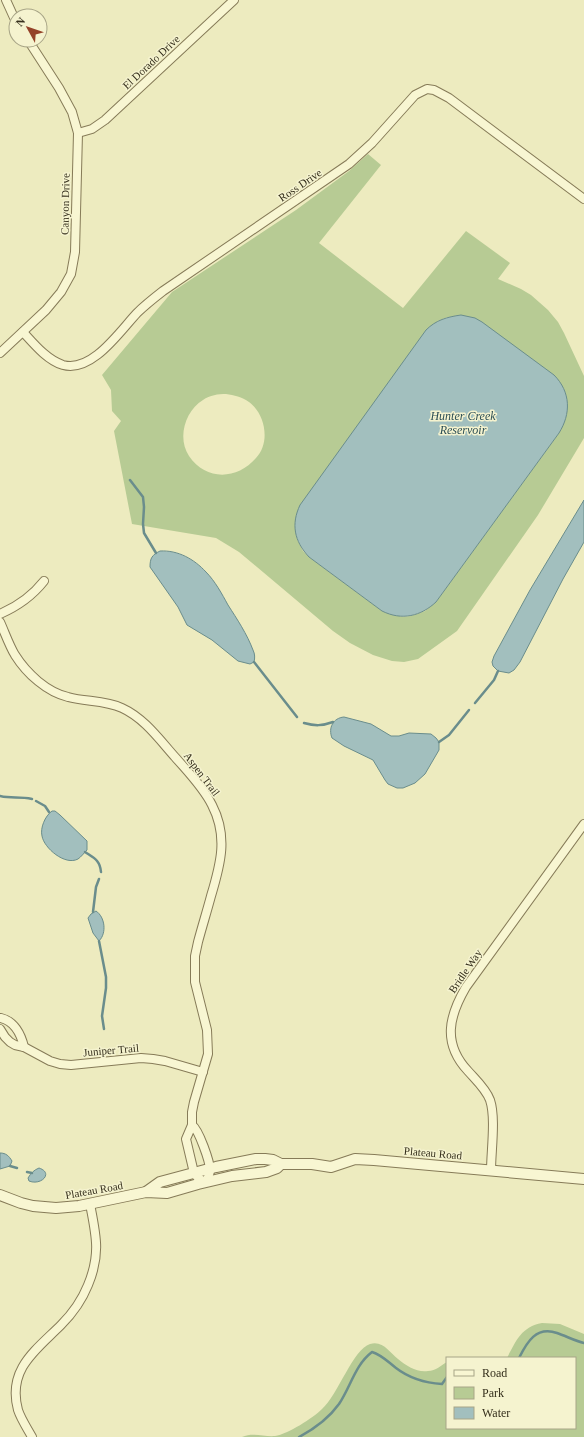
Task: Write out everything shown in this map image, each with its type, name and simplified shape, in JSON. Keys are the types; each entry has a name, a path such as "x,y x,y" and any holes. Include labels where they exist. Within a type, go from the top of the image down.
{"street":[{"name":"El Dorado Drive","path":"78,133 92,129 105,120 234,0"},
{"name":"Canyon Drive","path":"0,353 54,300 67,283 71,274 75,252 78,133 72,112 59,88 33,48"},
{"name":"Ross Drive","path":"23,332 44,354 53,361 63,365 72,366 92,359 102,352 139,312 163,291 349,164 368,147 415,95 427,89 434,90 449,98 584,199"},
{"path":"0,614 31,594 44,580"},
{"name":"Aspen Trail","path":"0,622 14,653 26,670 37,680 58,694 114,705 136,717 148,726 198,783 212,805 220,827 222,851 219,869 198,942 194,969 197,995 207,1030 208,1054 193,1107 192,1125 186,1139 194,1173"},
{"name":"Bridle Way","path":"490,1171 492,1122 490,1100 480,1085 460,1062 455,1052 450,1031 451,1020 454,1010 466,987 584,824"},
{"path":"0,1018 11,1023 20,1035 24,1047"},
{"name":"Juniper Trail","path":"0,1029 5,1038 15,1045 24,1047 50,1061 60,1064 71,1065 135,1059 153,1059 203,1072"},
{"path":"192,1125 199,1134 210,1169 209,1177 205,1182 198,1178 194,1173"},
{"name":"Plateau Road","path":"146,1192 160,1182 256,1159 273,1160 281,1164 312,1164 331,1167 355,1159 374,1160 584,1179"},
{"name":"Plateau Road","path":"0,1195 21,1203 44,1208 64,1208 146,1192 167,1194 205,1182 246,1174 266,1172 277,1168 281,1164"},
{"path":"32,1437 18,1411 15,1393 16,1384 24,1364 30,1355 69,1316 88,1286 93,1273 97,1250 97,1240 90,1204"}],"green space":[{"path":"368,154 381,165 319,243 403,308 466,231 510,263 498,279 531,295 548,310 558,322 564,333 584,376 584,438 538,515 457,631 418,659 404,662 392,661 373,655 350,643 333,631 239,552 216,538 132,524 114,431 121,421 112,411 111,390 102,375 172,292 296,210 349,171","holes":["460,315 559,433 436,602 425,611 403,617 382,611 309,557 303,551 297,539 438,321","226,394 244,399 255,407 262,421 265,436 261,451 256,458 240,470 231,474 222,475 204,470 196,464 185,449 183,433 187,418 197,405 211,396"]},
{"path":"542,1323 560,1324 584,1334 584,1437 242,1437 250,1435 280,1435 313,1417 322,1409 334,1394 358,1354 370,1344 375,1343 382,1345 401,1362 416,1370 431,1371 446,1363 446,1429 576,1429 576,1357 508,1357 516,1341 524,1331"}],"water":[{"name":"Hunter Creek Reservoir","path":"461,315 475,318 482,322 554,375 564,389 566,396 566,418 559,433 436,602 418,614 411,616 397,616 382,611 309,557 297,539 295,526 297,512 300,505 426,330 442,320"},
{"path":"584,500 584,542 520,662 514,670 509,673 498,671 493,666 492,662 494,656 530,590"},
{"path":"160,551 173,552 191,559 209,576 218,588 248,638 254,653 254,662 250,664 238,661 212,640 187,625 178,607 150,567 152,557"},
{"path":"344,717 371,724 391,736 399,736 409,733 431,734 439,742 439,750 425,774 415,783 403,788 397,788 388,784 373,760 344,746 332,738 332,724 337,719"},
{"path":"52,811 55,811 60,815 87,841 87,850 78,859 73,861 61,858 47,846 44,841 42,836 42,826 47,816"},
{"path":"96,911 101,917 104,925 102,938 99,941 93,933 88,918"},
{"path":"0,1153 6,1154 10,1158 12,1161 10,1166 0,1169"},
{"path":"39,1168 43,1170 46,1176 38,1182 29,1181 28,1178 30,1175"}],"waterway":[{"path":"130,480 143,497 144,533 156,553"},
{"path":"254,662 297,717"},
{"path":"475,703 494,680 498,671"},
{"path":"439,742 449,735 469,710"},
{"path":"304,723 318,725 333,722"},
{"path":"0,796 32,799"},
{"path":"36,801 45,806 49,812"},
{"path":"85,852 98,862 101,872"},
{"path":"93,912 96,887 99,879"},
{"path":"99,941 106,977 102,1016 104,1029"},
{"path":"10,1166 17,1168"},
{"path":"27,1172 32,1173"},
{"path":"520,1357 529,1341 533,1337 543,1332 550,1331 584,1343"},
{"path":"299,1437 321,1423 331,1414 339,1404 357,1369 372,1352 382,1357 406,1375 442,1384 446,1378"}]}
